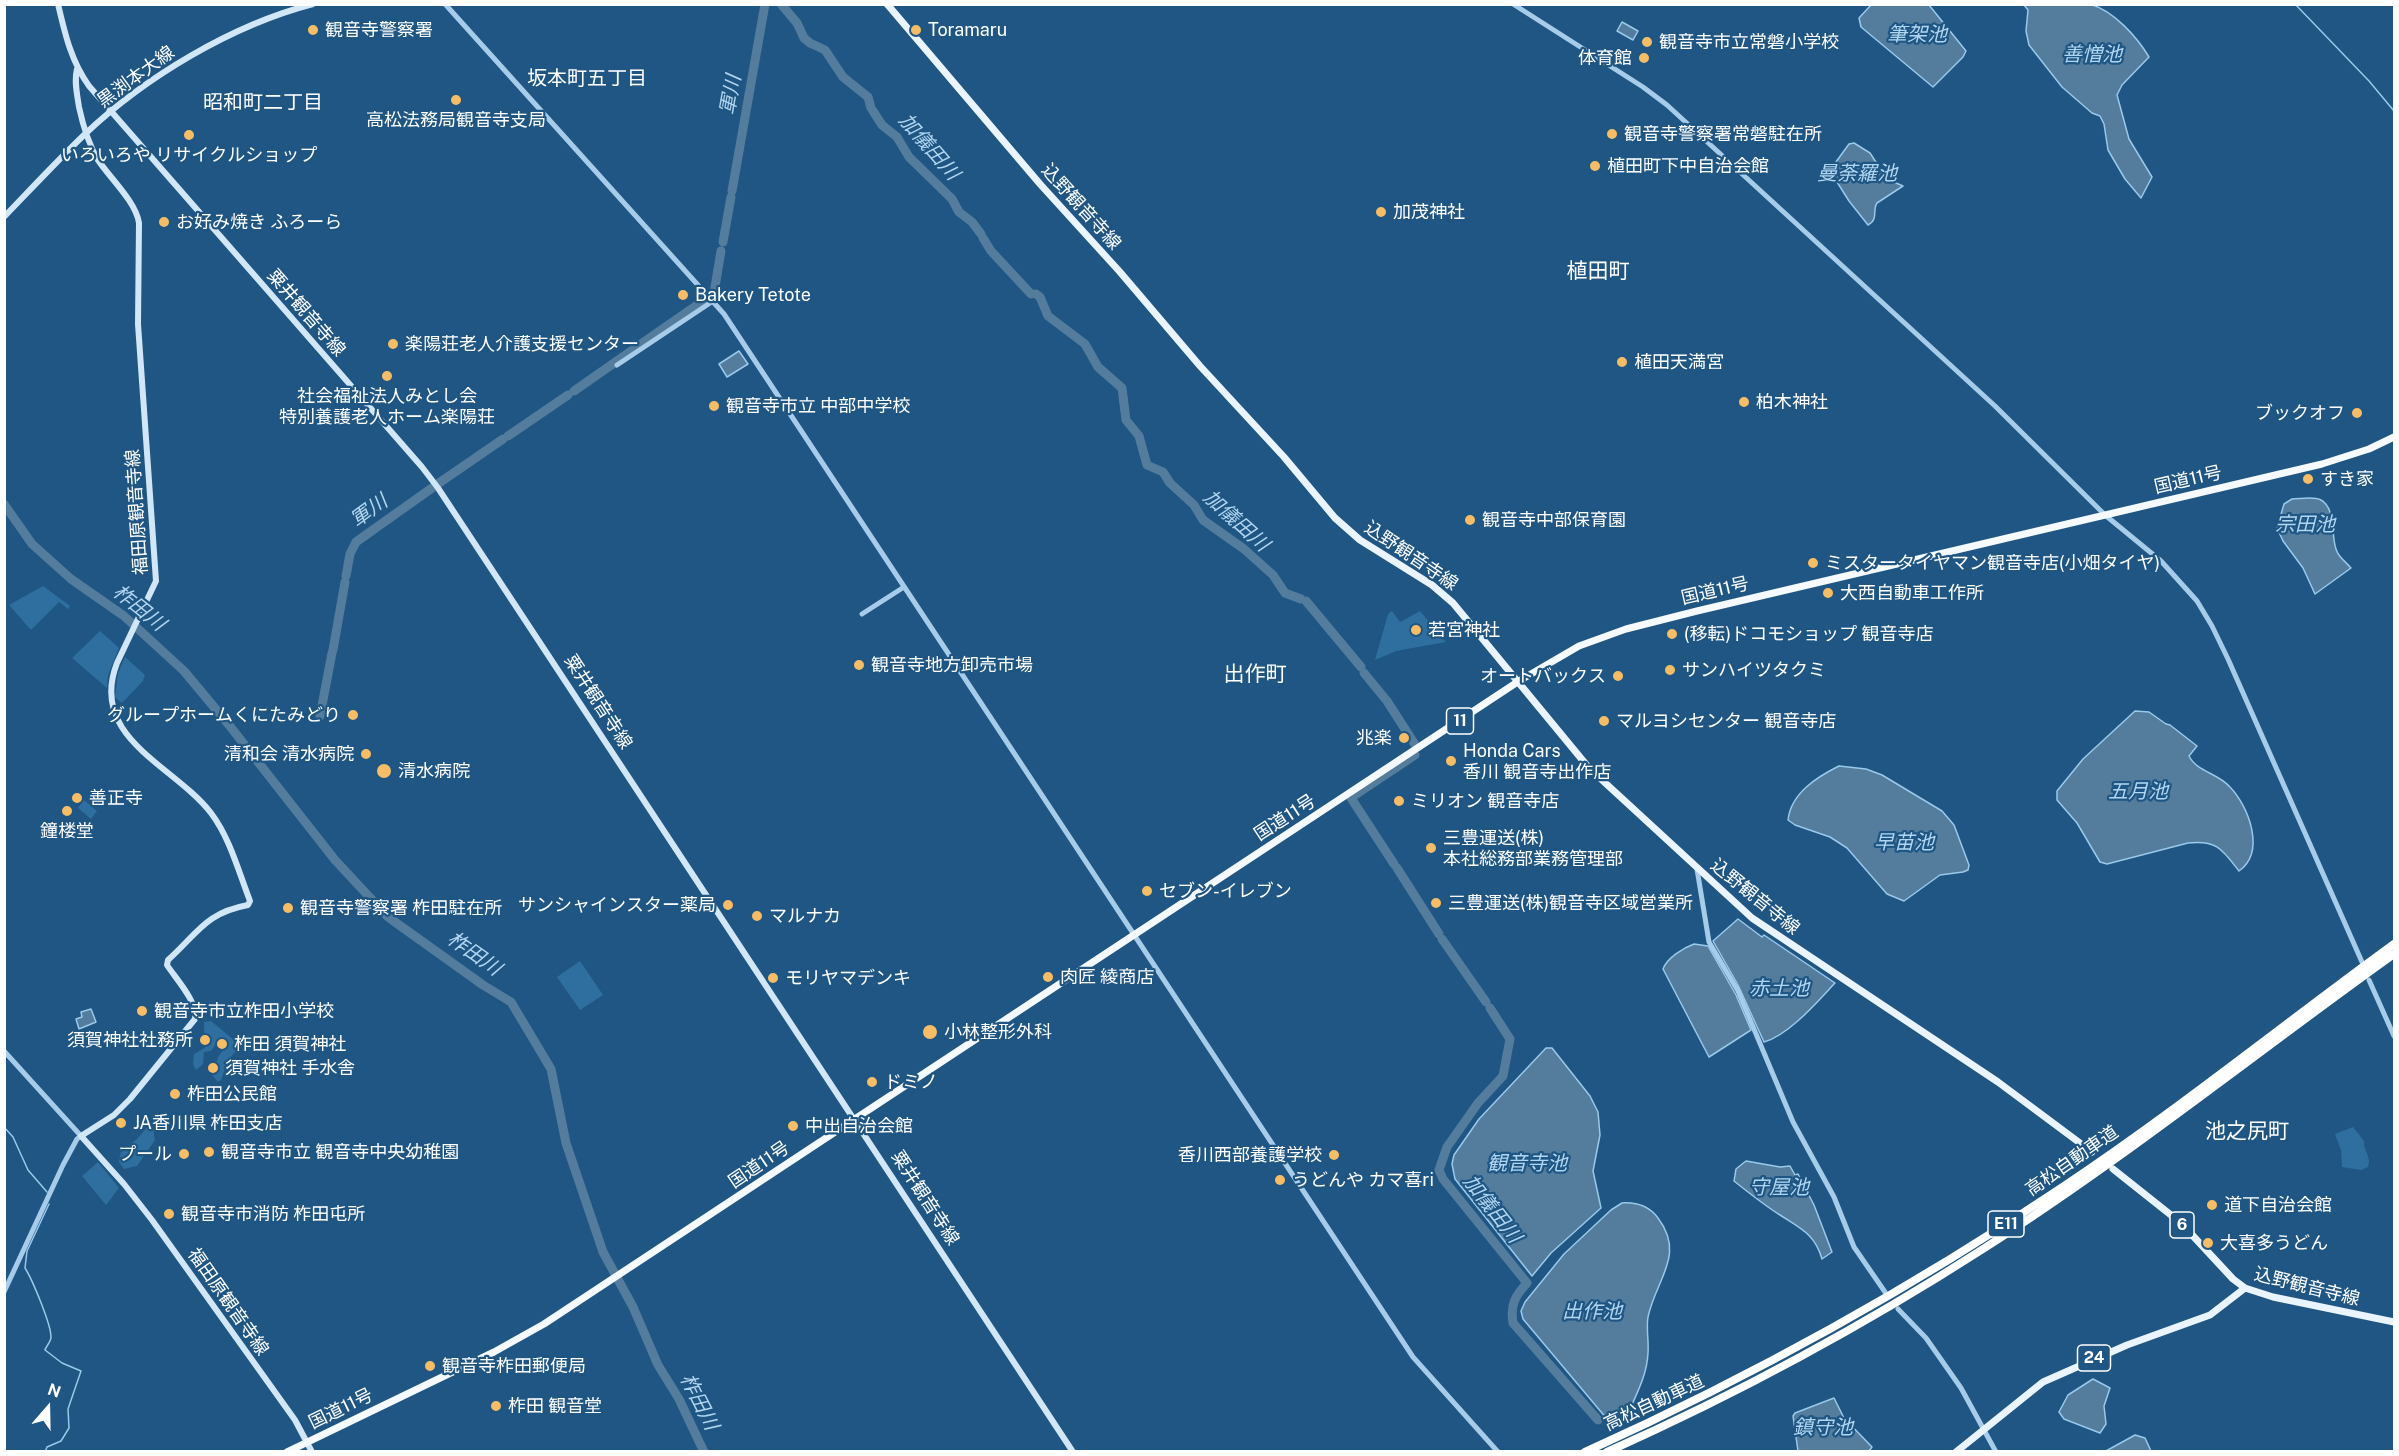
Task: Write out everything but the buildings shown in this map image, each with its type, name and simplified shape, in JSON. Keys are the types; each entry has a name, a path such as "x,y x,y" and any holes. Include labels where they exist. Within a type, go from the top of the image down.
{"highway":[{"name":"国道11号","path":"287,1452 511,1344 1568,651 1626,629 2322,464 2369,449 2394,437"},
{"name":"高松自動車道","path":"1585,1452 1663,1417 1805,1344 1981,1240 2066,1185 2132,1138 2394,944"},
{"name":"高松自動車道","path":"1607,1452 1722,1399 1811,1352 1975,1254 2172,1119 2394,954"}],"main road":[{"name":"粟井観音寺線","path":"58,4 77,69 111,112 438,488 1073,1452"},
{"name":"黒渕本大線","path":"4,217 85,134 111,112 186,58 262,22 313,4"},
{"name":"込野観音寺線","path":"887,4 1040,184 1120,272 1200,366 1284,457 1335,518 1356,537 1444,595 1462,612 1589,768 1697,869 1766,929 1998,1082 2092,1152"},
{"name":"福田原観音寺線","path":"77,69 75,76 77,94 85,134 99,160 135,210 139,223 138,324 156,574 155,588 112,675 111,699 120,726 142,750 192,792 212,814 222,831 250,901 248,905 228,908 196,930 168,960 167,965 191,1002 195,1019 130,1099 114,1115 81,1136 124,1184 152,1220 295,1420 312,1452"},
{"name":"込野観音寺線","path":"2113,1169 2181,1223 2233,1279 2245,1288 2273,1297 2394,1322"},
{"name":"24","path":"1956,1452 2043,1382 2127,1345 2210,1315 2245,1288"}],"street":[{"path":"445,4 724,314 1413,1357 1498,1452"},
{"path":"1512,4 1643,87 1667,105 1995,406 2105,515 2162,561 2179,579 2212,626 2362,962"},
{"path":"617,364 713,301"},
{"path":"862,614 904,587"},
{"path":"1697,869 1709,942 1738,991 1793,1122 1834,1197 1854,1247 1886,1292"},
{"path":"2369,980 2394,1036"},
{"path":"4,1051 81,1136 77,1139 63,1165 4,1292"},
{"path":"1898,1309 1926,1338 1961,1388 1996,1452"}],"shaded area":[{"path":"43,586 70,606 68,609 59,602 31,630 9,605"},
{"path":"1392,611 1400,622 1420,611 1446,642 1396,651 1375,660 1388,614"},
{"path":"100,631 119,648 108,675 107,688 72,658"},
{"path":"125,657 145,675 143,681 122,703 115,697 118,673"},
{"path":"84,800 97,811 91,819 78,808"},
{"path":"580,961 603,995 580,1010 557,977"},
{"path":"211,1021 234,1040 236,1051 218,1082 212,1075 218,1057 224,1049 223,1039 218,1041 211,1051 204,1052 203,1064 196,1070 193,1064 194,1054 205,1048 204,1022"},
{"path":"152,1122 155,1140 137,1166 124,1169 119,1162 121,1151 136,1140"},
{"path":"2353,1127 2364,1141 2369,1160 2368,1167 2361,1170 2342,1167 2341,1150 2335,1134"},
{"path":"98,1162 119,1188 106,1205 82,1176"}],"water":[{"name":"善憎池","path":"2076,3 2099,7 2124,26 2149,57 2122,85 2117,95 2129,139 2152,177 2141,198 2125,179 2108,150 2104,124 2100,116 2092,113 2062,87 2029,45 2026,31 2028,10 2024,5"},
{"name":"筆架池","path":"1871,5 1929,5 1966,51 1963,57 1933,87 1861,27 1859,18"},
{"path":"1622,22 1638,31 1633,40 1617,31"},
{"name":"曼荼羅池","path":"1854,143 1870,153 1887,179 1903,186 1877,203 1873,220 1868,225 1832,174 1833,166 1849,144"},
{"path":"739,351 748,364 727,377 719,364"},
{"name":"宗田池","path":"2315,498 2326,504 2331,516 2337,552 2351,568 2315,594 2303,568 2283,541 2277,528 2284,504 2292,499"},
{"name":"五月池","path":"2135,711 2149,712 2197,746 2189,756 2197,766 2220,778 2237,796 2248,817 2253,841 2252,853 2247,863 2239,871 2218,848 2198,842 2107,864 2100,862 2077,823 2057,800 2057,791 2083,759"},
{"name":"早苗池","path":"1839,766 1866,769 1882,775 1942,811 1954,825 1969,865 1968,870 1940,875 1904,901 1887,894 1847,848 1830,837 1795,825 1788,820 1794,802 1806,787"},
{"name":"赤土池","path":"1738,919 1762,937 1764,935 1835,983 1793,1025 1764,1042 1738,985 1713,941"},
{"path":"1694,944 1708,946 1736,995 1751,1030 1709,1057 1663,969 1676,954"},
{"path":"91,1009 96,1022 79,1029 76,1019 82,1017 81,1012"},
{"name":"観音寺池","path":"1546,1048 1552,1048 1590,1096 1598,1112 1600,1135 1593,1171 1601,1208 1551,1253 1532,1276 1455,1179 1452,1164 1454,1155 1479,1119"},
{"name":"守屋池","path":"1746,1161 1780,1167 1790,1166 1795,1175 1798,1174 1814,1205 1832,1252 1822,1259 1815,1243 1806,1232 1734,1181 1736,1169"},
{"name":"出作池","path":"1622,1203 1633,1203 1651,1210 1666,1231 1669,1256 1648,1317 1647,1361 1642,1382 1630,1409 1607,1419 1523,1319 1521,1311 1525,1302 1564,1254 1611,1210"},
{"path":"2093,1379 2110,1388 2104,1406 2106,1424 2100,1433 2064,1419 2059,1412 2068,1395"},
{"name":"鎮守池","path":"1834,1398 1844,1418 1872,1447 1869,1451 1798,1451 1793,1416 1795,1413"},
{"path":"2135,1435 2145,1438 2151,1451 2106,1451"}],"waterway":[{"name":"軍川","path":"732,191 765,4"},
{"name":"加儀田川","path":"781,4 797,23 804,38 825,50 843,77 868,97 871,108"},
{"path":"2295,4 2369,81 2394,111"},
{"name":"加儀田川","path":"873,111 882,125 897,137 909,157 952,199 959,212 972,222 981,234"},
{"name":"軍川","path":"723,242 731,197"},
{"name":"加儀田川","path":"983,238 991,251 1031,294"},
{"name":"軍川","path":"714,293 721,251"},
{"name":"加儀田川","path":"1036,294 1040,297 1048,316 1085,344 1098,367 1122,388 1126,420 1139,436 1147,465 1163,472 1170,483 1194,505 1203,520 1244,549 1273,575 1285,593 1301,599"},
{"name":"軍川","path":"641,344 706,299"},
{"name":"軍川","path":"574,391 637,347"},
{"name":"軍川","path":"508,436 568,395"},
{"name":"軍川","path":"439,483 503,439"},
{"name":"軍川","path":"346,576 350,554 356,542 432,488"},
{"name":"柞田川","path":"4,504 32,544 71,579 124,616 184,671 335,860 388,917 483,985 511,1002 551,1069 566,1143 603,1252 633,1307 658,1365 679,1399 704,1452"},
{"name":"軍川","path":"333,650 345,582"},
{"name":"加儀田川","path":"1306,601 1361,667"},
{"name":"軍川","path":"320,716 332,653"},
{"name":"加儀田川","path":"1364,673 1387,701 1414,743"},
{"name":"加儀田川","path":"1355,795 1415,755"},
{"name":"加儀田川","path":"1351,798 1394,864"},
{"name":"加儀田川","path":"1397,868 1439,934"},
{"name":"加儀田川","path":"1442,939 1486,1002"},
{"name":"加儀田川","path":"1490,1008 1510,1039 1503,1076 1478,1103 1447,1147 1439,1170 1443,1179 1527,1283 1514,1301 1513,1323 1598,1420"},
{"path":"4,1127 13,1137 28,1170 47,1192"},
{"path":"45,1452 47,1447 61,1441 69,1428 68,1409 81,1371 62,1363 45,1350 51,1339 48,1322 25,1268 27,1251 49,1204"}],"place":[{"name":"観音寺警察署","path":"313,30"},
{"name":"Toramaru","path":"916,30"},
{"name":"観音寺市立常磐小学校","path":"1647,42"},
{"name":"体育館","path":"1644,58"},
{"name":"高松法務局観音寺支局","path":"456,100"},
{"name":"観音寺警察署常磐駐在所","path":"1612,134"},
{"name":"いろいろや リサイクルショップ","path":"189,135"},
{"name":"植田町下中自治会館","path":"1595,166"},
{"name":"加茂神社","path":"1381,212"},
{"name":"お好み焼き ふろーら","path":"164,222"},
{"name":"Bakery Tetote","path":"683,295"},
{"name":"楽陽荘老人介護支援センター","path":"393,344"},
{"name":"植田天満宮","path":"1622,362"},
{"name":"社会福祉法人みとし会 特別養護老人ホーム楽陽荘","path":"387,376"},
{"name":"柏木神社","path":"1744,402"},
{"name":"観音寺市立 中部中学校","path":"714,406"},
{"name":"ブックオフ","path":"2357,413"},
{"name":"すき家","path":"2308,479"},
{"name":"観音寺中部保育園","path":"1470,520"},
{"name":"ミスタータイヤマン観音寺店(小畑タイヤ)","path":"1813,563"},
{"name":"大西自動車工作所","path":"1828,593"},
{"name":"若宮神社","path":"1416,630"},
{"name":"(移転)ドコモショップ 観音寺店","path":"1672,634"},
{"name":"観音寺地方卸売市場","path":"859,665"},
{"name":"サンハイツタクミ","path":"1670,670"},
{"name":"オートバックス","path":"1618,676"},
{"name":"グループホームくにたみどり","path":"353,715"},
{"name":"マルヨシセンター 観音寺店","path":"1604,721"},
{"name":"兆楽","path":"1404,738"},
{"name":"清和会 清水病院","path":"366,754"},
{"name":"Honda Cars 香川 観音寺出作店","path":"1451,761"},
{"name":"清水病院","path":"384,771"},
{"name":"善正寺","path":"77,798"},
{"name":"ミリオン 観音寺店","path":"1399,801"},
{"name":"鐘楼堂","path":"67,811"},
{"name":"三豊運送(株) 本社総務部業務管理部","path":"1431,848"},
{"name":"セブン-イレブン","path":"1147,891"},
{"name":"三豊運送(株)観音寺区域営業所","path":"1436,903"},
{"name":"サンシャインスター薬局","path":"728,905"},
{"name":"観音寺警察署 柞田駐在所","path":"288,908"},
{"name":"マルナカ","path":"757,916"},
{"name":"肉匠 綾商店","path":"1048,977"},
{"name":"モリヤマデンキ","path":"773,978"},
{"name":"観音寺市立柞田小学校","path":"142,1011"},
{"name":"小林整形外科","path":"930,1032"},
{"name":"須賀神社社務所","path":"205,1040"},
{"name":"柞田 須賀神社","path":"222,1044"},
{"name":"須賀神社 手水舎","path":"213,1068"},
{"name":"ドミノ","path":"872,1082"},
{"name":"柞田公民館","path":"175,1094"},
{"name":"JA香川県 柞田支店","path":"121,1123"},
{"name":"中出自治会館","path":"793,1126"},
{"name":"観音寺市立 観音寺中央幼稚園","path":"209,1152"},
{"name":"プール","path":"184,1154"},
{"name":"香川西部養護学校","path":"1334,1155"},
{"name":"うどんや カマ喜ri","path":"1280,1180"},
{"name":"道下自治会館","path":"2212,1205"},
{"name":"観音寺市消防 柞田屯所","path":"169,1214"},
{"name":"大喜多うどん","path":"2208,1243"},
{"name":"観音寺柞田郵便局","path":"430,1366"},
{"name":"柞田 観音堂","path":"496,1406"}],"district":[{"name":"坂本町五丁目","path":"587,79"},
{"name":"昭和町二丁目","path":"263,103"},
{"name":"植田町","path":"1598,272"},
{"name":"出作町","path":"1255,675"},
{"name":"池之尻町","path":"2247,1132"}]}
